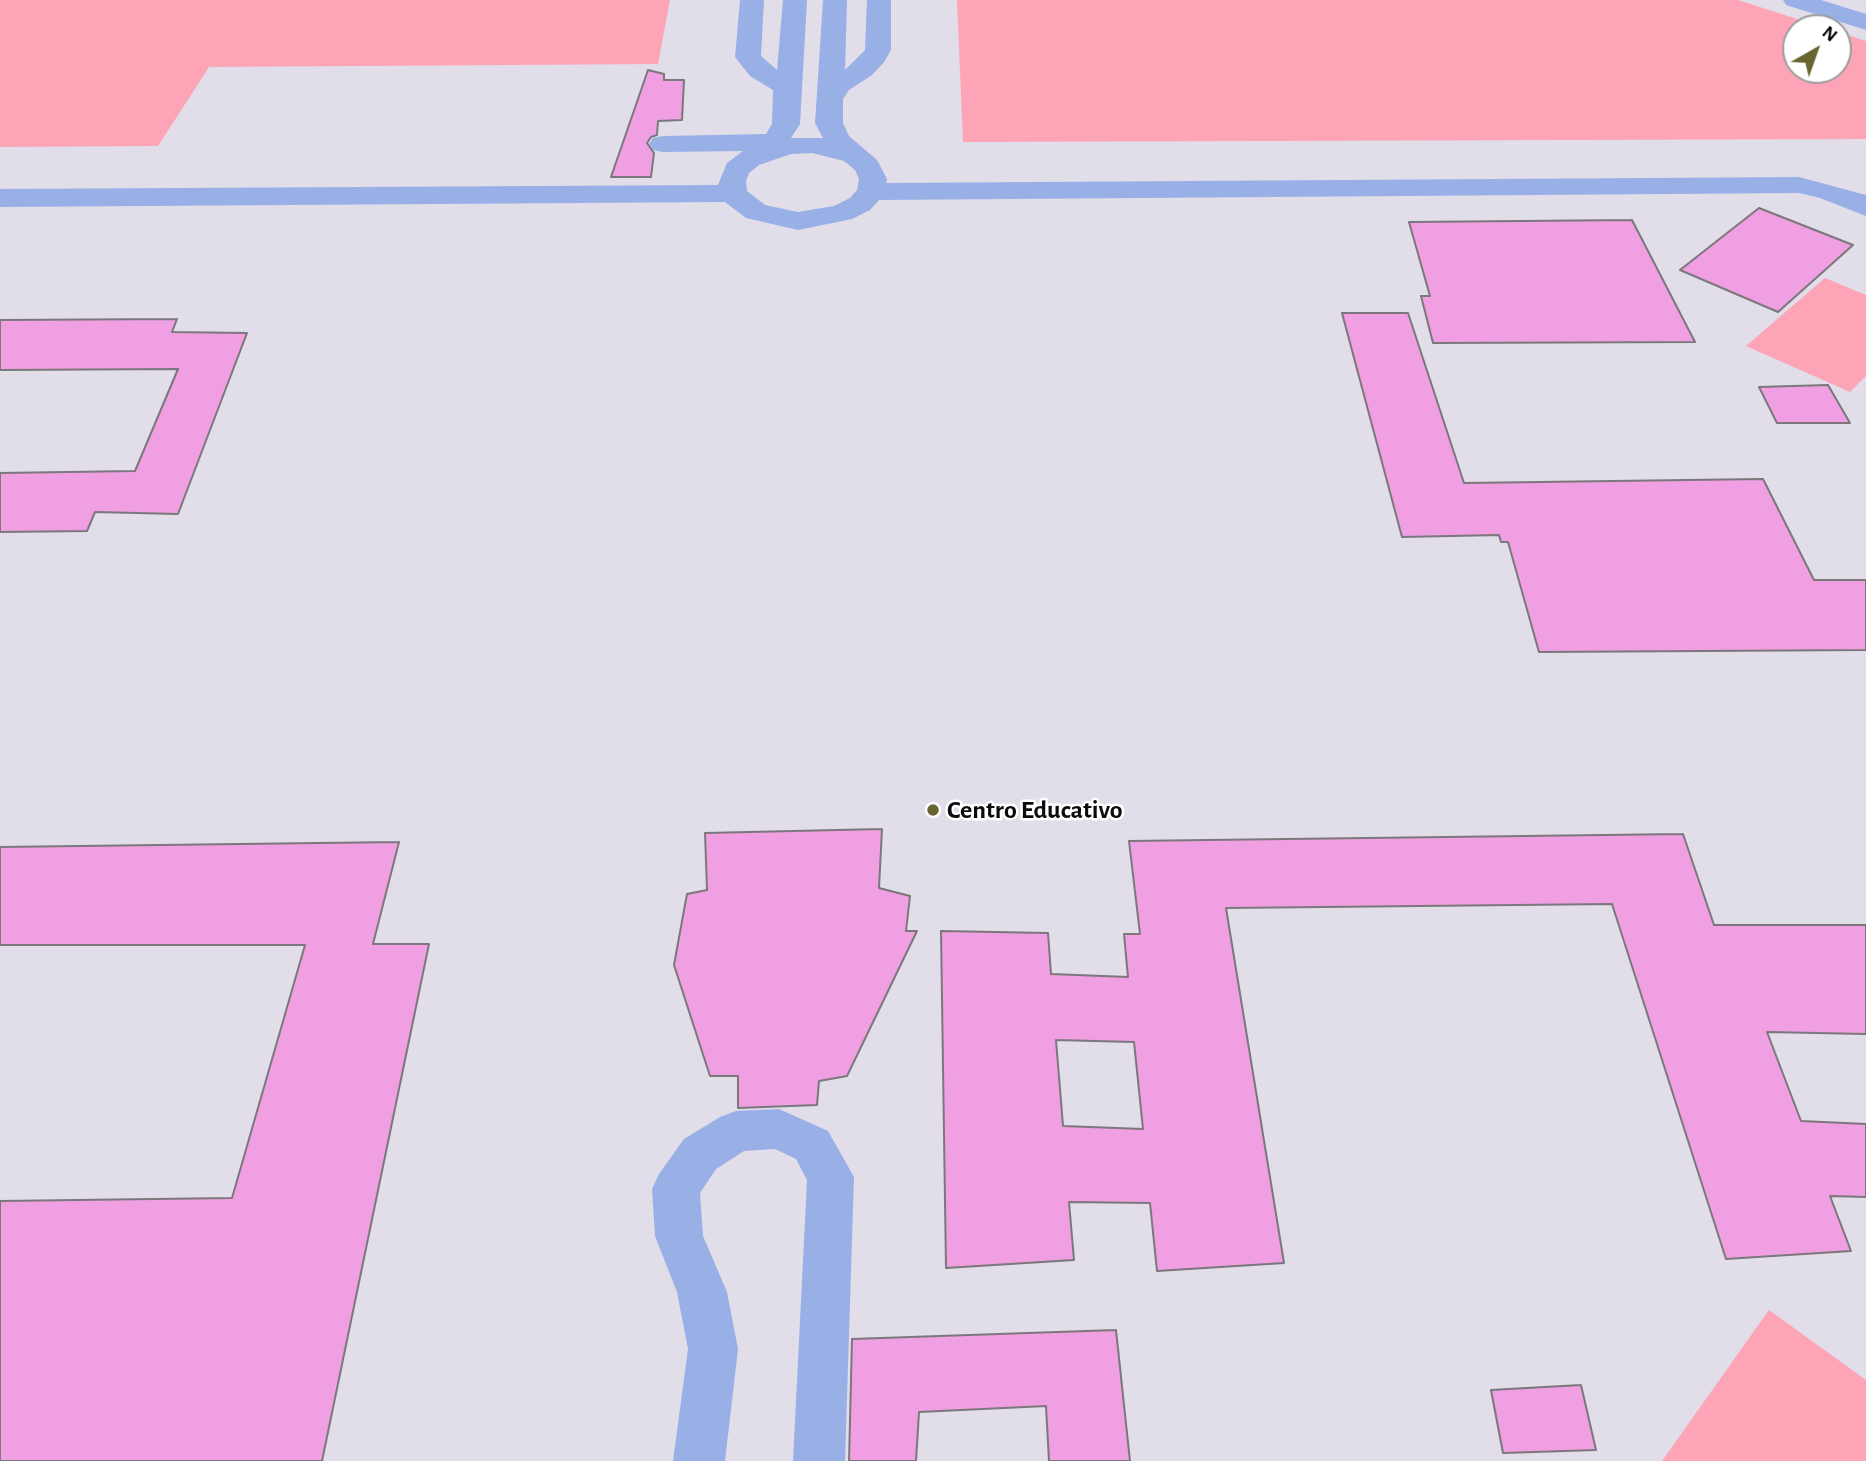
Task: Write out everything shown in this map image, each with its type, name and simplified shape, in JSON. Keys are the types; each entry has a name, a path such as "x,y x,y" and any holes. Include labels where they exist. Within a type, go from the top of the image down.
{"street":[{"path":"752,0 748,57 759,69 783,85 787,100"},
{"path":"795,0 786,124 775,142 737,169 732,181 733,192 742,204 756,212 798,220 842,214 860,204 871,192 873,179 867,166 832,132 829,123 835,0"},
{"path":"830,99 839,85 863,69 875,57 878,50 878,0"},
{"path":"1796,0 1866,22"},
{"path":"663,144 775,142"},
{"path":"749,159 788,146 812,145 835,148 855,155"},
{"path":"871,192 1798,185 1827,191 1860,202 1866,207"},
{"path":"0,198 733,192"},
{"path":"699,1461 713,1349 702,1292 679,1236 676,1189 700,1154 736,1131 779,1129 812,1145 831,1177 819,1461"}],"shaded area":[{"name":"Centro Educativo","path":"0,0 1866,0 1866,1461 0,1461"},
{"path":"0,0 670,0 658,64 209,67 158,146 0,147"},
{"path":"957,0 1738,0 1782,14 1782,84 1852,84 1852,36 1866,41 1866,139 963,142"},
{"path":"1825,278 1866,295 1866,376 1850,392 1746,346"},
{"path":"1769,1310 1866,1380 1866,1461 1662,1461"}],"building":[{"path":"648,70 664,74 664,80 684,80 682,120 658,121 657,135 651,137 647,143 654,153 651,177 611,177"},
{"path":"1759,208 1853,245 1778,312 1680,270"},
{"path":"1632,220 1695,342 1433,343 1421,296 1430,296 1409,222"},
{"path":"1342,313 1408,313 1464,483 1763,479 1814,580 1866,580 1866,650 1539,652 1508,542 1501,542 1499,535 1402,537"},
{"path":"177,319 172,332 247,333 178,514 95,512 87,531 0,532 0,473 135,471 178,369 0,370 0,320"},
{"path":"1828,385 1850,423 1777,423 1759,387"},
{"path":"882,829 879,888 910,896 906,931 917,931 847,1076 819,1081 817,1105 738,1108 738,1076 710,1076 674,965 687,894 707,890 705,833"},
{"path":"1683,834 1714,925 1866,925 1866,1034 1767,1032 1801,1121 1866,1124 1866,1197 1830,1196 1851,1251 1726,1259 1612,904 1226,908 1284,1263 1157,1271 1150,1203 1069,1202 1074,1260 946,1268 941,931 1048,933 1051,974 1128,977 1124,934 1140,934 1129,841","holes":["1056,1040 1134,1042 1143,1129 1063,1126"]},
{"path":"399,842 373,944 429,944 322,1461 0,1461 0,1201 232,1198 305,945 0,945 0,847"},
{"path":"1116,1330 1130,1461 1049,1461 1046,1406 919,1412 916,1461 849,1461 852,1339"},
{"path":"1581,1385 1596,1450 1503,1453 1491,1390"}],"place":[{"name":"Centro Educativo","path":"933,810"}]}
